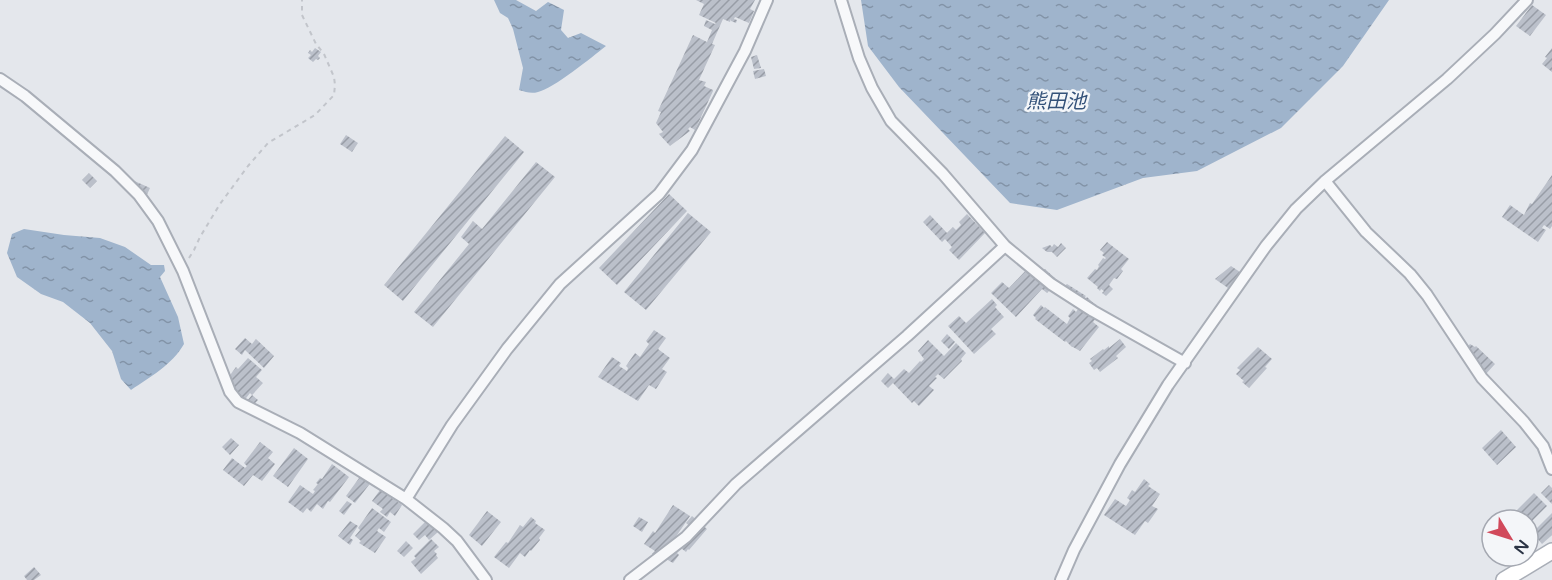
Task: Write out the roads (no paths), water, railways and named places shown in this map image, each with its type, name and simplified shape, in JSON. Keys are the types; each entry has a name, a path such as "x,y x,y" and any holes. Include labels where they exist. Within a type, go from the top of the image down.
{"main road":[{"path":"1504,580 1552,551"}],"street":[{"path":"406,499 452,425 507,349 560,284 659,194 692,150 745,51 767,0"},
{"path":"841,0 859,58 872,88 891,121 943,174 1005,246 1051,284 1093,311 1185,363"},
{"path":"1061,580 1074,550 1120,464 1168,385 1266,246 1296,209 1325,181 1447,79 1527,0"},
{"path":"0,80 25,96 85,145 139,195 158,221 183,271 230,392 238,402 300,433 406,499 457,541 486,580"},
{"path":"1325,181 1366,232 1410,274 1421,288 1482,378 1524,422 1543,446 1552,470"},
{"path":"630,580 686,537 736,484 907,336 1005,246"}],"water":[{"path":"494,0 516,0 536,11 548,2 564,10 561,30 568,38 581,33 606,46 545,90 533,93 519,90 523,68 513,29 508,18 500,13"},
{"name":"熊田池","path":"861,0 1389,0 1343,66 1281,128 1197,171 1143,178 1057,210 1010,203 899,87 868,46"},
{"path":"24,229 100,238 125,247 151,265 164,265 165,271 160,277 178,317 184,344 179,351 160,370 131,390 121,379 112,351 90,323 63,302 41,294 17,277 7,253 12,234"}]}
